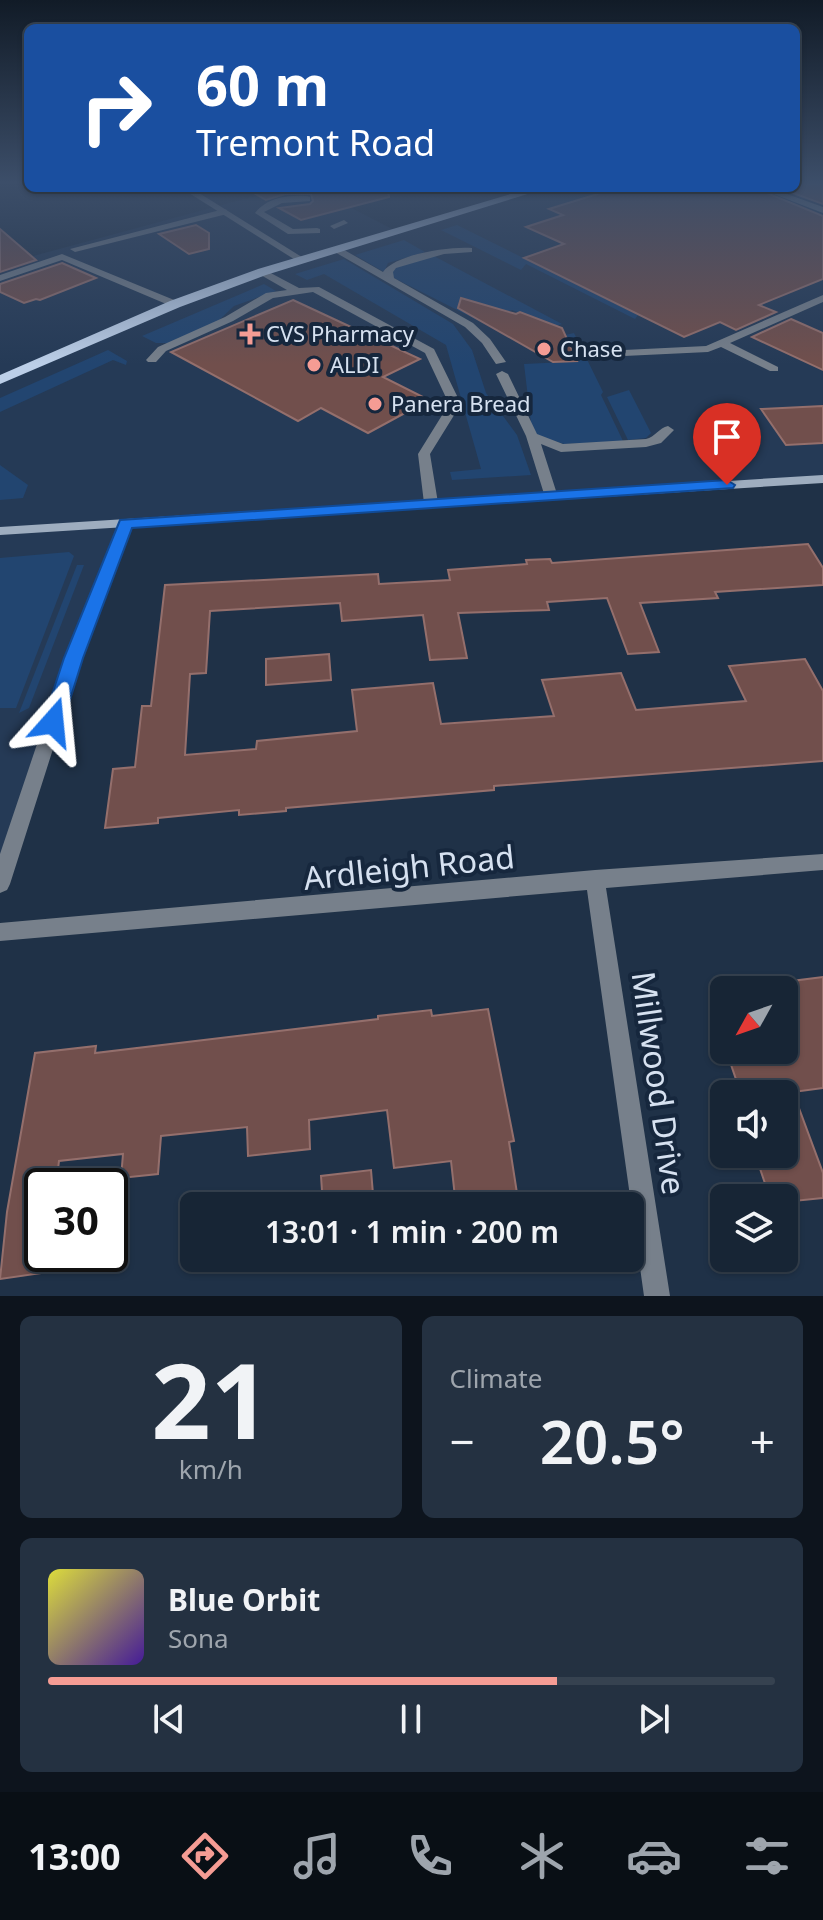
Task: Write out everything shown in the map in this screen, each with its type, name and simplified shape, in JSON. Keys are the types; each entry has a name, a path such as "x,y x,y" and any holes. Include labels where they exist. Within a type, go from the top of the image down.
{"main road":[{"path":"0,380 175,304 300,259 351,244"},
{"path":"0,531 550,494 821,482"}],"street":[{"path":"75,249 93,244"},
{"path":"277,244 300,259"},
{"path":"336,249 469,325 486,341 532,436 550,494"},
{"path":"389,279 388,271 393,266 443,251 469,250"},
{"path":"0,278 62,257 175,304"},
{"path":"262,272 298,292"},
{"path":"152,360 162,349 229,319 270,295 315,289 430,351 455,404 424,454 431,503"},
{"path":"624,353 708,349 823,298"},
{"path":"809,304 823,310"},
{"path":"720,343 774,369"},
{"path":"532,436 561,448 646,443 657,440 668,430"},
{"path":"0,884 74,658 126,523"},
{"name":"Ardleigh Road","path":"0,932 305,909 595,879 823,862"},
{"name":"Millwood Drive","path":"595,879 657,1296"}],"shaded area":[{"path":"76,244 823,244 823,479 126,523 0,884 0,265"},
{"path":"389,244 412,244 425,252 388,263 384,272 355,255"},
{"path":"470,244 496,244 638,315 635,319 526,264 521,270"},
{"path":"432,255 562,324 556,326 512,310 481,322 394,278 391,270"},
{"path":"344,259 453,324 472,350 486,393 517,435 531,475 452,480 450,472 481,469 446,345 324,274 307,280 295,274"},
{"path":"264,284 276,291 234,306 215,324 169,343 156,343 142,336"},
{"path":"574,333 623,441 564,444 536,435 531,423 524,364 565,362 572,352 565,335"},
{"path":"108,350 127,361 126,365 113,360 0,412 0,398"},
{"path":"629,390 651,433 646,438 628,440 607,397"},
{"path":"0,465 28,485 23,498 0,500"},
{"path":"69,552 74,556 16,708 0,708 0,558"},
{"path":"77,565 84,565 29,708 19,713"}],"building":[{"path":"0,244 18,244 36,260 0,272"},
{"path":"175,244 209,244 209,249 189,254"},
{"path":"563,244 823,244 823,279 759,305 776,312 736,330 720,322 684,337 524,258"},
{"path":"62,263 96,278 40,300 24,303 0,292 0,284"},
{"name":"Chase","path":"461,298 516,314 520,312 562,328 577,361 553,362 458,308"},
{"name":"ALDI","path":"293,300 420,359 383,377 429,400 368,433 321,408 298,421 171,352"},
{"path":"791,319 823,333 823,370 752,337"},
{"path":"823,406 823,443 786,445 761,409"},
{"path":"808,544 823,568 823,585 715,592 718,598 640,603 659,652 628,654 607,598 547,602 549,610 458,613 467,658 430,660 423,615 342,621 340,603 210,611 206,673 190,674 185,755 256,749 257,741 357,731 352,690 433,683 441,724 554,716 542,680 621,673 636,710 746,701 729,666 805,659 823,691 823,761 494,786 494,790 286,808 286,811 239,815 239,810 158,818 158,823 105,828 113,769 135,767 142,706 151,706 165,585 378,574 379,584 450,580 448,570 527,564 526,560 550,559 552,563"},
{"path":"329,654 331,680 266,685 266,659"},
{"path":"823,977 823,1088 798,1091 798,1080 736,1080 731,1064 798,1064 798,980"},
{"path":"488,1009 514,1141 509,1142 517,1192 454,1192 451,1161 394,1168 387,1110 309,1120 310,1149 248,1156 247,1127 161,1136 158,1174 128,1177 128,1168 122,1168 123,1154 59,1161 58,1168 24,1168 24,1272 42,1273 0,1279 7,1212 35,1053 96,1046 95,1053 431,1010 432,1016"},
{"path":"798,1106 823,1173 823,1198 798,1201 798,1184 765,1184 760,1168 798,1168"},
{"path":"371,1170 373,1192 322,1192 321,1176"}],"place":[{"name":"CVS Pharmacy","path":"250,334"},
{"name":"Chase","path":"544,349"},
{"name":"ALDI","path":"314,365"},
{"name":"Panera Bread","path":"375,404"}],"route":[{"path":"53,722 126,523 727,485"}]}
